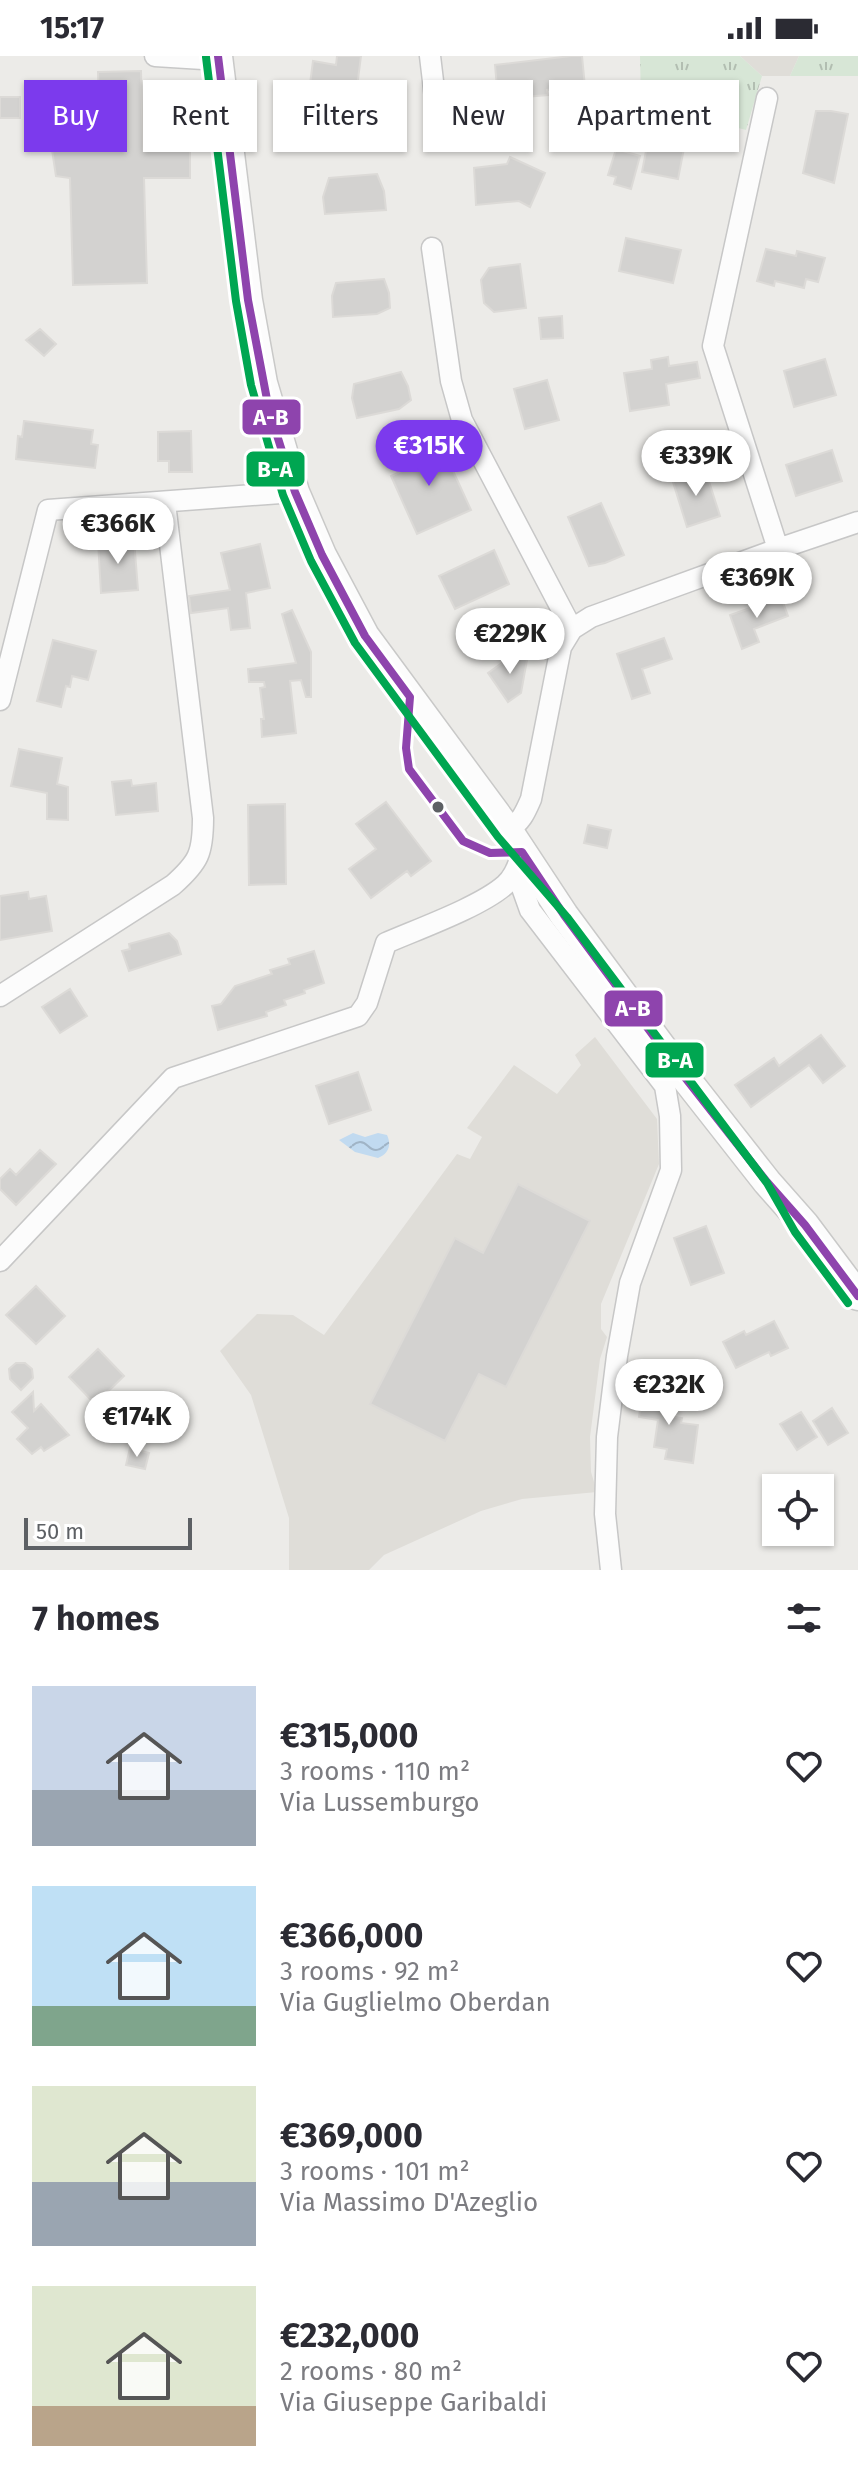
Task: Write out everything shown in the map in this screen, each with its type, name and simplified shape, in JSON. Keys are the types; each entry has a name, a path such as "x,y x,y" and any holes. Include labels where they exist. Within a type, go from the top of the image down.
{"main road":[{"path":"218,58 248,300 263,383 295,492 322,555 365,636 564,915 668,1074 805,1225 858,1296"},
{"path":"520,853 576,909 777,1176 805,1225"}],"street":[{"path":"155,56 218,58"},
{"path":"430,56 433,80"},
{"path":"767,98 713,346 778,549"},
{"path":"432,248 451,381 462,420 572,629"},
{"path":"0,700 48,510 295,492"},
{"path":"0,996 173,885 189,871 203,846 203,818 165,503"},
{"path":"0,1261 173,1078 358,1016 367,1003 386,943 479,901 506,885 529,840 531,799 561,647 572,629 591,617 858,522"},
{"path":"531,799 518,824 530,910 668,1074 671,1170 630,1283 607,1437 605,1514 611,1570"},
{"path":"479,901 500,901 530,910"}],"shaded area":[{"path":"740,56 799,56 790,76 762,76"},
{"path":"595,1037 657,1119 659,1164 601,1304 601,1329 607,1337 600,1359 590,1437 591,1472 597,1492 522,1499 481,1511 384,1555 369,1570 289,1570 289,1518 251,1395 220,1351 257,1314 293,1315 324,1335 457,1154 470,1159 482,1137 467,1128 514,1065 557,1094 581,1065 575,1055"}],"green space":[{"path":"640,56 740,56 762,76 746,130 739,128 739,80 641,80"},
{"path":"799,56 858,56 858,76 790,76"}],"water":[{"path":"353,1133 365,1137 378,1133 387,1135 388,1149 378,1158 355,1152 339,1140"}],"building":[{"path":"337,56 361,56 358,80 311,80 313,61 336,65"},
{"path":"582,56 584,80 549,80 548,95 533,96 533,80 496,80 495,65"},
{"path":"141,71 143,152 190,152 190,178 144,178 147,283 73,285 70,178 56,176 52,152 127,152 127,80 98,80 98,72"},
{"path":"0,97 20,97 20,118 0,118"},
{"path":"816,111 848,114 834,183 803,173"},
{"path":"615,152 640,156 631,189 614,184 616,177 608,175"},
{"path":"646,152 683,152 678,179 642,172"},
{"path":"510,157 545,173 530,207 519,201 476,205 474,168 507,164"},
{"path":"377,174 384,191 386,210 325,214 323,197 329,178"},
{"path":"626,238 681,250 673,283 619,271"},
{"path":"766,249 796,256 797,251 825,258 818,282 806,279 804,288 775,281 774,286 757,281"},
{"path":"520,264 526,308 494,312 484,303 481,280 489,268"},
{"path":"384,279 390,308 377,314 333,317 332,296 336,283"},
{"path":"562,316 563,338 541,339 539,318"},
{"path":"40,329 56,344 44,356 26,340"},
{"path":"668,357 669,366 697,362 700,378 666,384 669,405 630,411 624,373 652,369 651,360"},
{"path":"825,359 836,395 794,407 784,371"},
{"path":"401,372 411,400 399,409 357,418 352,398 354,384"},
{"path":"547,380 559,420 525,429 514,389"},
{"path":"24,421 93,430 91,444 98,445 95,468 16,459 18,436 22,437"},
{"path":"191,431 192,472 169,472 169,461 158,461 158,432"},
{"path":"428,444 434,456 444,451 471,510 417,534 391,476 402,471 394,454"},
{"path":"832,450 842,481 796,496 786,465"},
{"path":"705,469 720,516 687,527 672,479"},
{"path":"601,503 624,555 589,566 568,517"},
{"path":"134,539 138,590 101,593 98,541"},
{"path":"260,544 270,588 246,593 250,628 231,630 228,608 191,613 189,596 230,590 221,553"},
{"path":"494,550 509,584 455,609 439,576"},
{"path":"781,597 788,616 754,629 759,642 742,649 730,615"},
{"path":"292,610 311,652 311,697 306,697 301,680 290,681 296,733 262,737 261,719 264,719 260,688 265,687 264,682 249,682 248,669 296,663 282,614"},
{"path":"664,638 672,659 642,669 650,693 632,699 617,654"},
{"path":"53,640 96,651 88,680 72,676 61,707 37,701"},
{"path":"516,653 527,660 521,693 508,702 488,673"},
{"path":"19,749 62,758 57,784 68,787 68,820 47,819 47,793 11,786"},
{"path":"131,780 132,786 156,783 158,811 116,815 112,782"},
{"path":"386,802 431,861 411,876 407,871 371,898 349,869 376,849 356,824"},
{"path":"285,804 286,884 249,885 248,805"},
{"path":"588,825 611,830 607,848 584,843"},
{"path":"28,892 29,899 46,896 52,931 0,940 0,896"},
{"path":"169,933 177,941 181,954 129,971 122,951 130,949 129,944"},
{"path":"314,951 324,983 284,1000 286,1005 266,1012 267,1016 218,1030 212,1006 221,1004 235,986 272,974 270,970 290,964 288,959"},
{"path":"70,989 87,1016 60,1033 42,1007"},
{"path":"821,1035 845,1066 823,1083 809,1065 751,1107 735,1085 774,1058 779,1066"},
{"path":"358,1072 371,1110 329,1124 316,1086"},
{"path":"40,1150 56,1164 16,1205 0,1189 0,1179 10,1169 16,1175"},
{"path":"518,1184 590,1221 506,1387 479,1374 445,1441 370,1404 455,1238 483,1253"},
{"path":"706,1226 724,1273 691,1285 674,1238"},
{"path":"36,1286 65,1316 36,1344 6,1315"},
{"path":"774,1321 788,1348 771,1356 769,1352 736,1368 723,1342"},
{"path":"98,1349 124,1376 95,1404 69,1377"},
{"path":"16,1363 25,1363 32,1369 33,1378 21,1390 10,1379 9,1369"},
{"path":"643,1388 670,1391 667,1416 682,1418 681,1423 698,1425 693,1463 665,1459 667,1449 654,1447 658,1420 639,1417"},
{"path":"33,1392 34,1411 41,1404 69,1435 44,1451 41,1447 32,1454 17,1439 28,1428 12,1412"},
{"path":"832,1408 848,1433 828,1445 813,1421"},
{"path":"801,1412 817,1437 797,1450 780,1424"},
{"path":"130,1448 149,1453 145,1469 126,1465"}],"transit line":[{"name":"A-B","path":"218,56 248,300 269,410 295,492 322,555 365,636 410,697 406,748 409,769 463,841 490,853 522,852 564,915 672,1061 767,1182 805,1225 858,1296"},
{"name":"B-A","path":"206,57 236,301 251,385 283,495 311,561 355,643 498,837 567,917 767,1183 795,1232 848,1303"}]}
